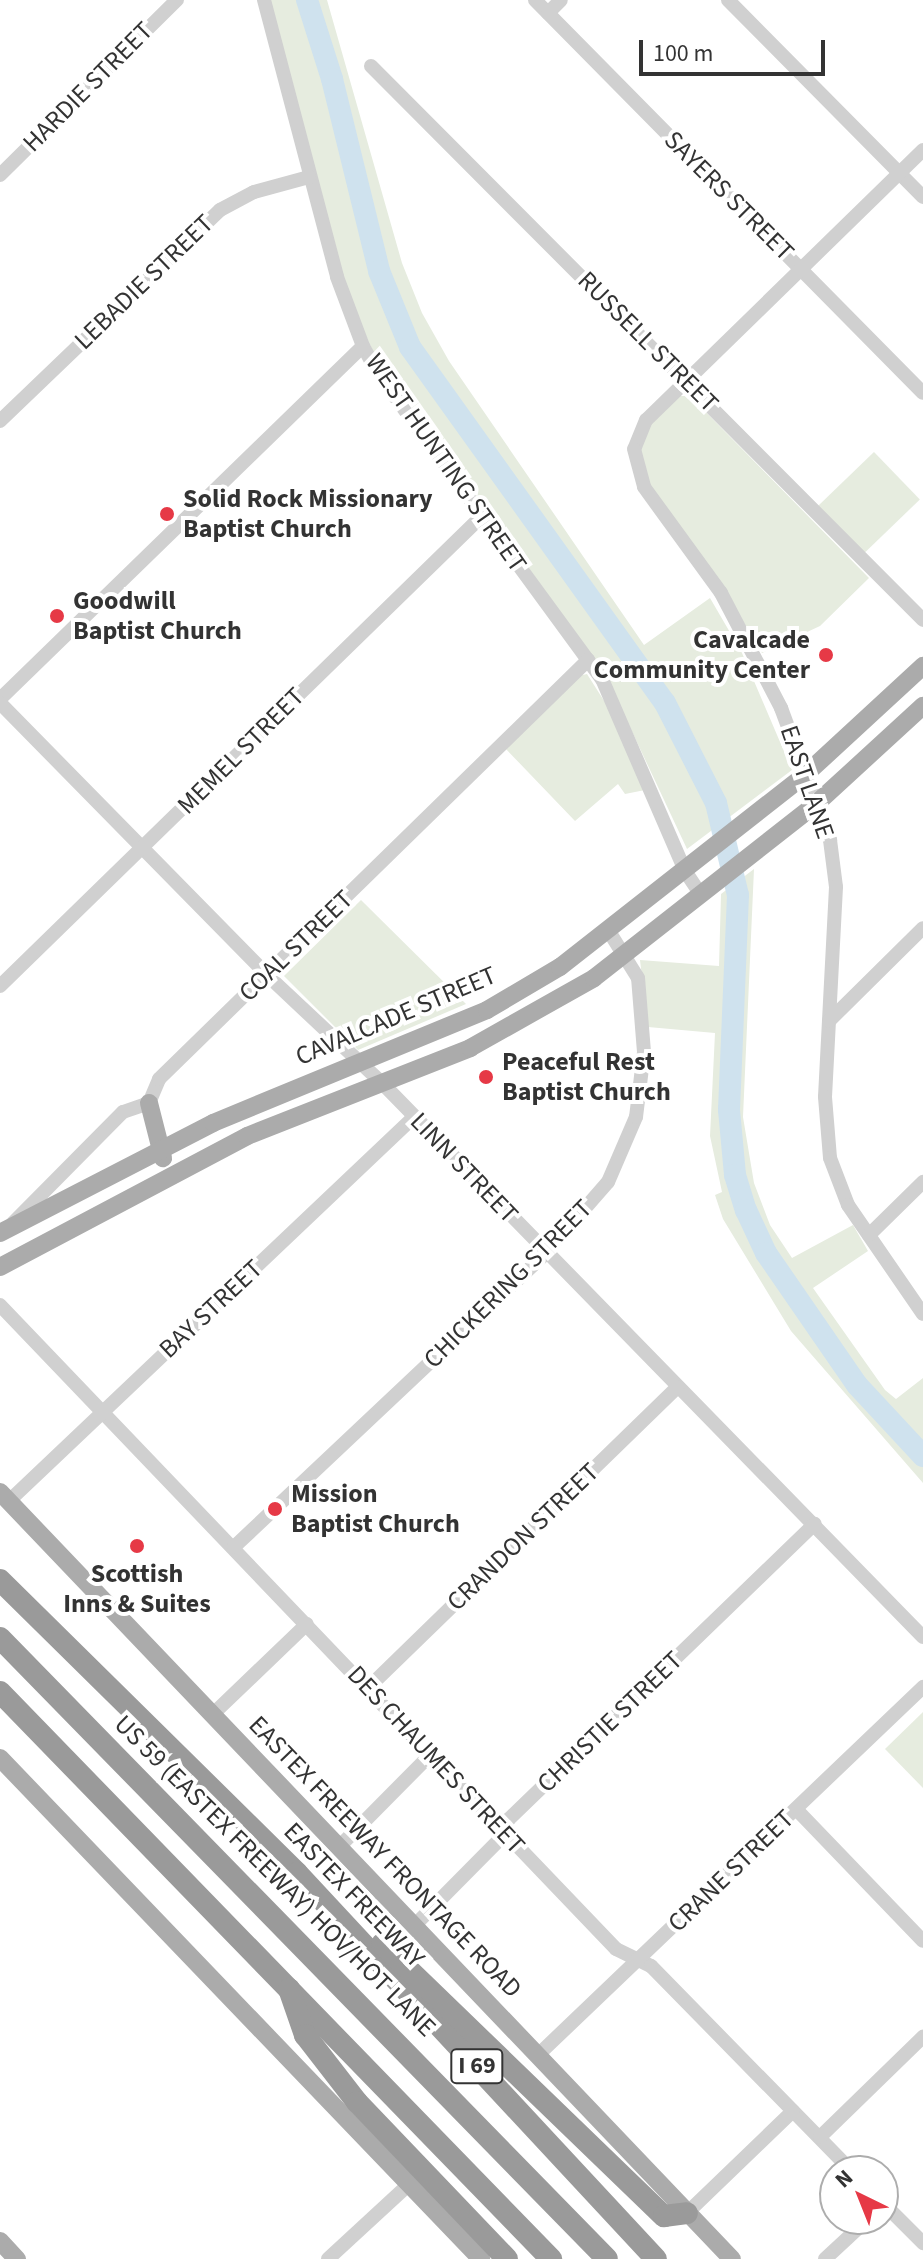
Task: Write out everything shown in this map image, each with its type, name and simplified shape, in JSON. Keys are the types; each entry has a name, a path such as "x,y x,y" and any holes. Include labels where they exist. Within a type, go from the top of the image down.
{"highway":[{"name":"EASTEX FREEWAY","path":"0,1580 348,1927 656,2259"},
{"name":"US 59 (EASTEX FREEWAY) HOV/HOT LANE","path":"0,1638 426,2069 514,2167 607,2259"},
{"path":"0,1692 286,1980 551,2259"},
{"path":"348,1927 385,1946 664,2216 687,2213"},
{"path":"286,1980 305,2035 357,2102 507,2259"},
{"path":"514,2167 597,2259"}],"main road":[{"name":"CAVALCADE STREET","path":"4,1231 253,1105 361,1064 489,1008 610,933 807,773 923,666"},
{"name":"CAVALCADE STREET","path":"0,1267 247,1136 383,1084 502,1031 626,956 817,803 923,706"},
{"path":"489,1008 502,1031"},
{"path":"149,1103 159,1151 172,1174"},
{"name":"EASTEX FREEWAY FRONTAGE ROAD","path":"5,1497 732,2259"},
{"path":"0,1758 407,2186 481,2259"},
{"path":"0,2241 17,2259"}],"street":[{"name":"HARDIE STREET","path":"0,175 177,0"},
{"name":"WEST HUNTING STREET","path":"264,0 309,177 363,346 588,660 631,736 685,871 701,895"},
{"name":"SAYERS STREET","path":"535,0 923,393"},
{"path":"548,13 561,0"},
{"path":"728,0 923,197"},
{"name":"RUSSELL STREET","path":"371,66 687,379 923,620"},
{"name":"EAST LANE","path":"923,150 687,379 642,427 634,449 636,467 644,487 721,593 781,708 830,840 836,887 825,1097 830,1158 848,1205 923,1314"},
{"name":"LEBADIE STREET","path":"0,421 220,210 254,192 309,177"},
{"path":"0,701 363,346"},
{"name":"MEMEL STREET","path":"0,986 482,516"},
{"name":"COAL STREET","path":"149,1103 159,1079 588,660"},
{"name":"LINN STREET","path":"0,701 267,975 383,1084 923,1637"},
{"path":"829,1021 923,928"},
{"name":"CHICKERING STREET","path":"234,1547 546,1253 608,1182 636,1117 644,1015 638,978 610,933"},
{"path":"4,1231 123,1112 149,1103"},
{"name":"BAY STREET","path":"5,1497 102,1412 414,1117"},
{"path":"869,1235 923,1182"},
{"name":"DES CHAUMES STREET","path":"0,1305 369,1687 616,1949 639,1959 837,2155"},
{"name":"CRANDON STREET","path":"369,1687 677,1387"},
{"name":"CHRISTIE STREET","path":"414,1926 502,1831 815,1524"},
{"path":"213,1714 307,1624"},
{"name":"CRANE STREET","path":"538,2055 923,1687"},
{"path":"339,1847 430,1755"},
{"path":"796,1809 923,1941"},
{"path":"820,2137 923,2037"},
{"path":"687,2213 793,2111"},
{"path":"328,2259 407,2186"},
{"path":"899,2220 923,2243"},
{"path":"825,2259 851,2235"}],"shaded area":[{"path":"270,0 327,0 402,263 422,313 449,361 644,645 710,598 742,653 792,770 687,849 606,676 383,374 347,293"},
{"path":"676,396 690,396 869,578 820,626 762,653 718,580 649,487 639,453 647,429"},
{"path":"874,452 920,499 862,555 816,508"},
{"path":"587,674 615,718 645,790 625,794 618,784 575,821 505,748 578,676"},
{"path":"754,869 743,1117 754,1183 770,1225 792,1258 853,1225 868,1251 813,1288 885,1390 896,1399 923,1378 923,1483 791,1331 723,1219 715,1195 722,1192 710,1136 715,1033 648,1027 640,960 719,966 721,894"},
{"path":"361,900 466,1004 358,1050 284,976"},
{"path":"923,1712 923,1788 885,1749"}],"waterway":[{"path":"307,0 332,79 379,271 410,347 665,703 716,803 738,895 729,1110 735,1175 746,1210 766,1253 857,1385 923,1456"}],"place":[{"name":"Solid Rock Missionary Baptist Church","path":"167,514"},
{"name":"Goodwill Baptist Church","path":"57,616"},
{"name":"Cavalcade Community Center","path":"826,655"},
{"name":"Peaceful Rest Baptist Church","path":"486,1077"},
{"name":"Mission Baptist Church","path":"275,1509"},
{"name":"Scottish Inns & Suites","path":"137,1546"}]}
